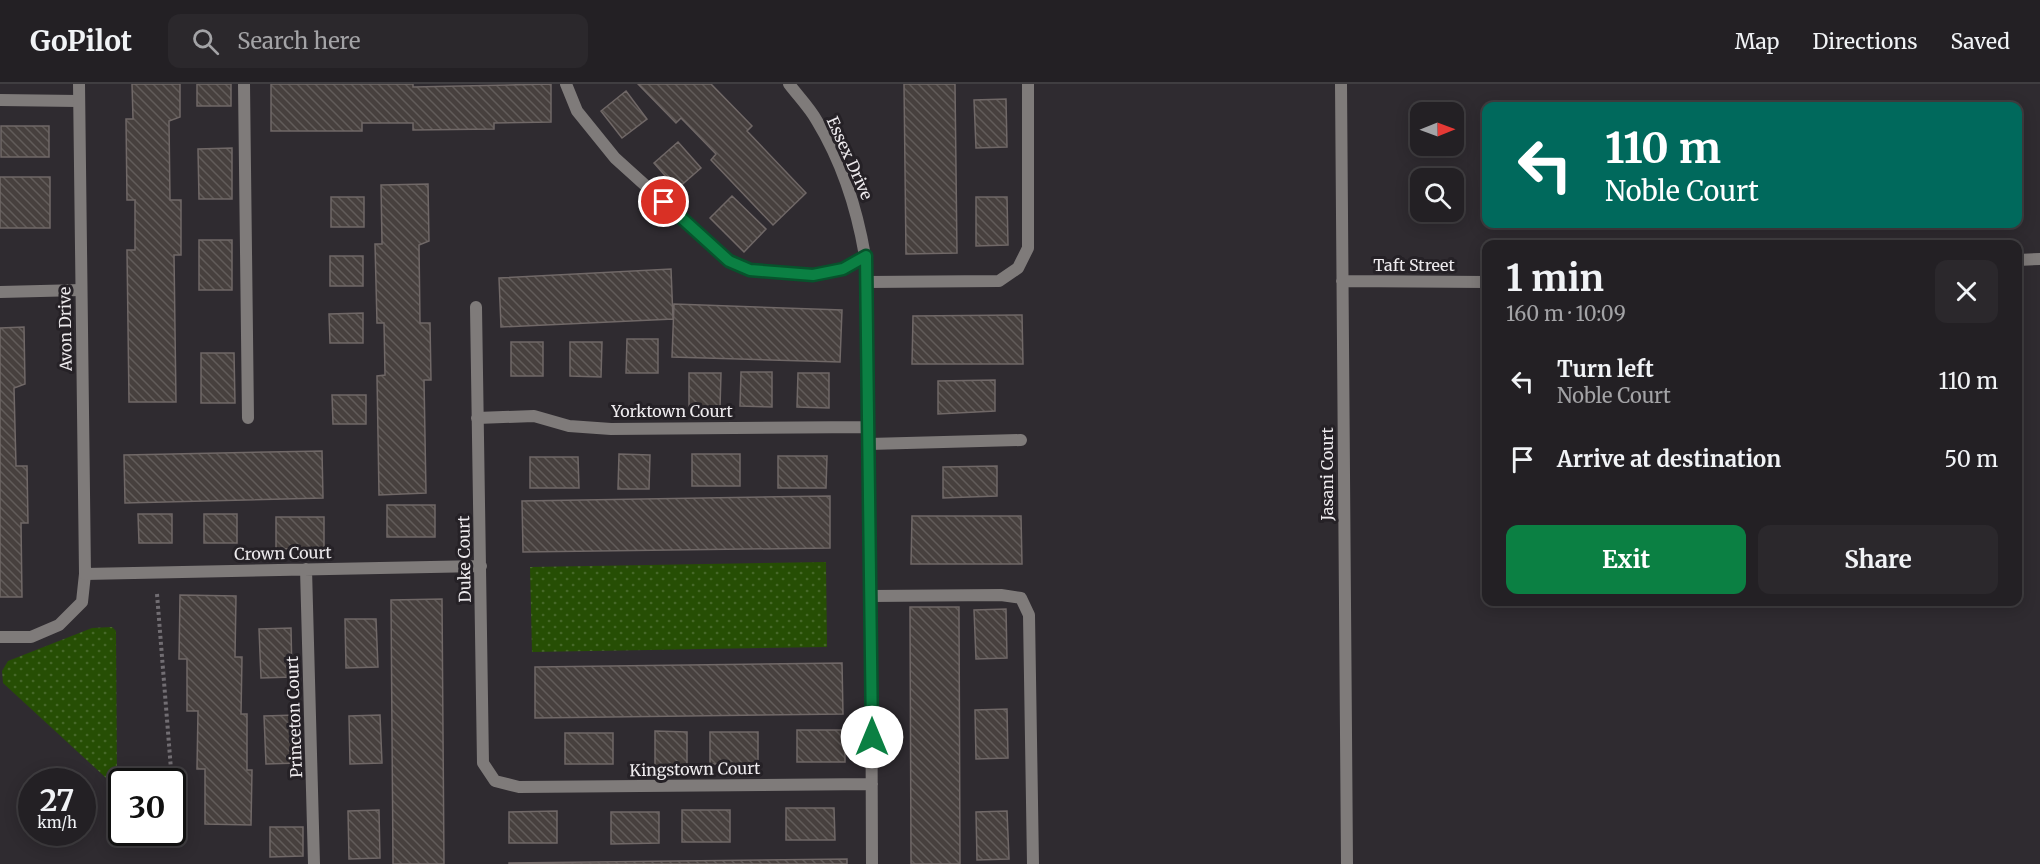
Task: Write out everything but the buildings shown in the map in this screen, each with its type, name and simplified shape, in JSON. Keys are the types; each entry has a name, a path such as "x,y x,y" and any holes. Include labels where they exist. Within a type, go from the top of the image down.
{"street":[{"name":"Avon Drive","path":"0,637 31,637 58,625 82,602 85,574 79,84"},
{"path":"244,84 248,418"},
{"path":"566,84 578,111 615,158 729,261 750,270 813,275 843,269 866,256"},
{"name":"Essex Drive","path":"789,84 817,120 842,172 859,220 866,256 872,864"},
{"path":"867,282 999,281 1018,268 1028,248 1028,84"},
{"name":"Jasani Court","path":"1341,84 1347,864"},
{"path":"0,100 78,101"},
{"path":"2022,260 2040,259"},
{"name":"Taft Street","path":"1342,281 1482,282"},
{"path":"0,292 81,290"},
{"name":"Duke Court","path":"476,307 483,763 495,781 519,787"},
{"name":"Yorktown Court","path":"477,418 534,416 569,426 611,429 868,427"},
{"path":"869,444 1021,440"},
{"name":"Crown Court","path":"85,574 481,566"},
{"name":"Princeton Court","path":"306,569 314,864"},
{"path":"871,596 1001,594 1021,598 1029,615 1033,864"},
{"name":"Kingstown Court","path":"519,787 872,784"}],"path":[{"path":"155,572 171,768"}],"green space":[{"path":"826,562 827,647 532,652 530,567"},
{"path":"112,627 116,631 117,768 108,768 108,780 3,683 2,671 8,661 92,628"}],"route":[{"path":"664,202 729,261 750,270 813,275 843,269 866,256 872,737"}]}
